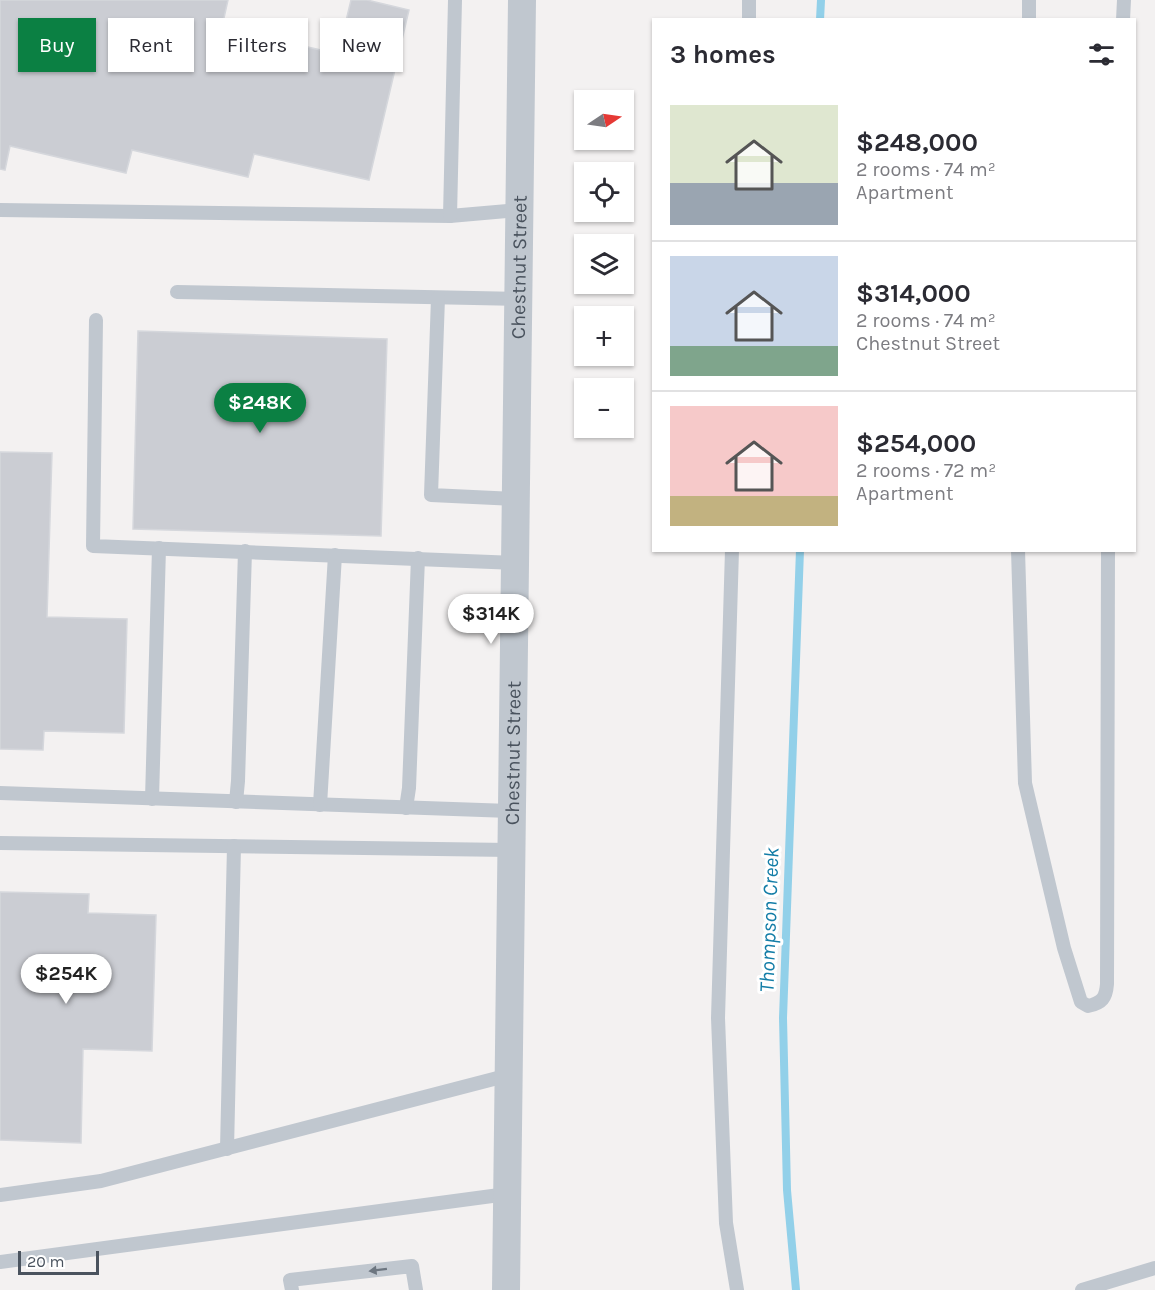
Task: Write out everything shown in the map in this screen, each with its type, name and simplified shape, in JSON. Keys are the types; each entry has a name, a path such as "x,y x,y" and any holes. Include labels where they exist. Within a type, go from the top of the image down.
{"street":[{"name":"Chestnut Street","path":"506,1290 522,0"}],"lane":[{"path":"450,216 455,0"},
{"path":"749,0 749,18"},
{"path":"1029,0 1029,18"},
{"path":"1123,18 1124,0"},
{"path":"0,210 450,216 519,210"},
{"path":"177,292 518,300"},
{"path":"438,298 431,495 516,499"},
{"path":"96,320 93,546 515,563"},
{"path":"152,799 159,548"},
{"path":"236,802 245,551"},
{"path":"732,552 718,1018 726,1223 737,1290"},
{"path":"1018,552 1025,783 1064,948 1081,1002 1088,1006 1102,1001 1106,995 1107,984 1108,552"},
{"path":"320,805 335,555"},
{"path":"406,808 418,558"},
{"path":"0,793 512,811"},
{"path":"0,843 512,850"},
{"path":"227,1149 234,846"},
{"path":"0,1196 101,1181 509,1075"},
{"path":"0,1262 507,1194"},
{"path":"292,1290 290,1280 412,1266 416,1290"},
{"path":"1082,1290 1155,1268"}],"building":[{"path":"0,0 228,0 224,18 206,18 206,72 308,72 308,47 320,50 320,72 394,72 369,180 254,154 248,177 132,150 126,173 10,146 5,170 0,169"},
{"path":"351,0 367,0 409,10 403,36 403,18 347,18"},
{"path":"138,331 387,339 381,536 133,529"},
{"path":"0,452 52,453 47,617 127,619 124,733 44,731 43,750 0,749"},
{"path":"0,892 89,894 88,913 156,915 152,1051 83,1049 81,1143 0,1140"}],"waterway":[{"name":"Thompson Creek","path":"820,18 821,0"},
{"name":"Thompson Creek","path":"796,1290 787,1190 783,1018 800,552"}]}
